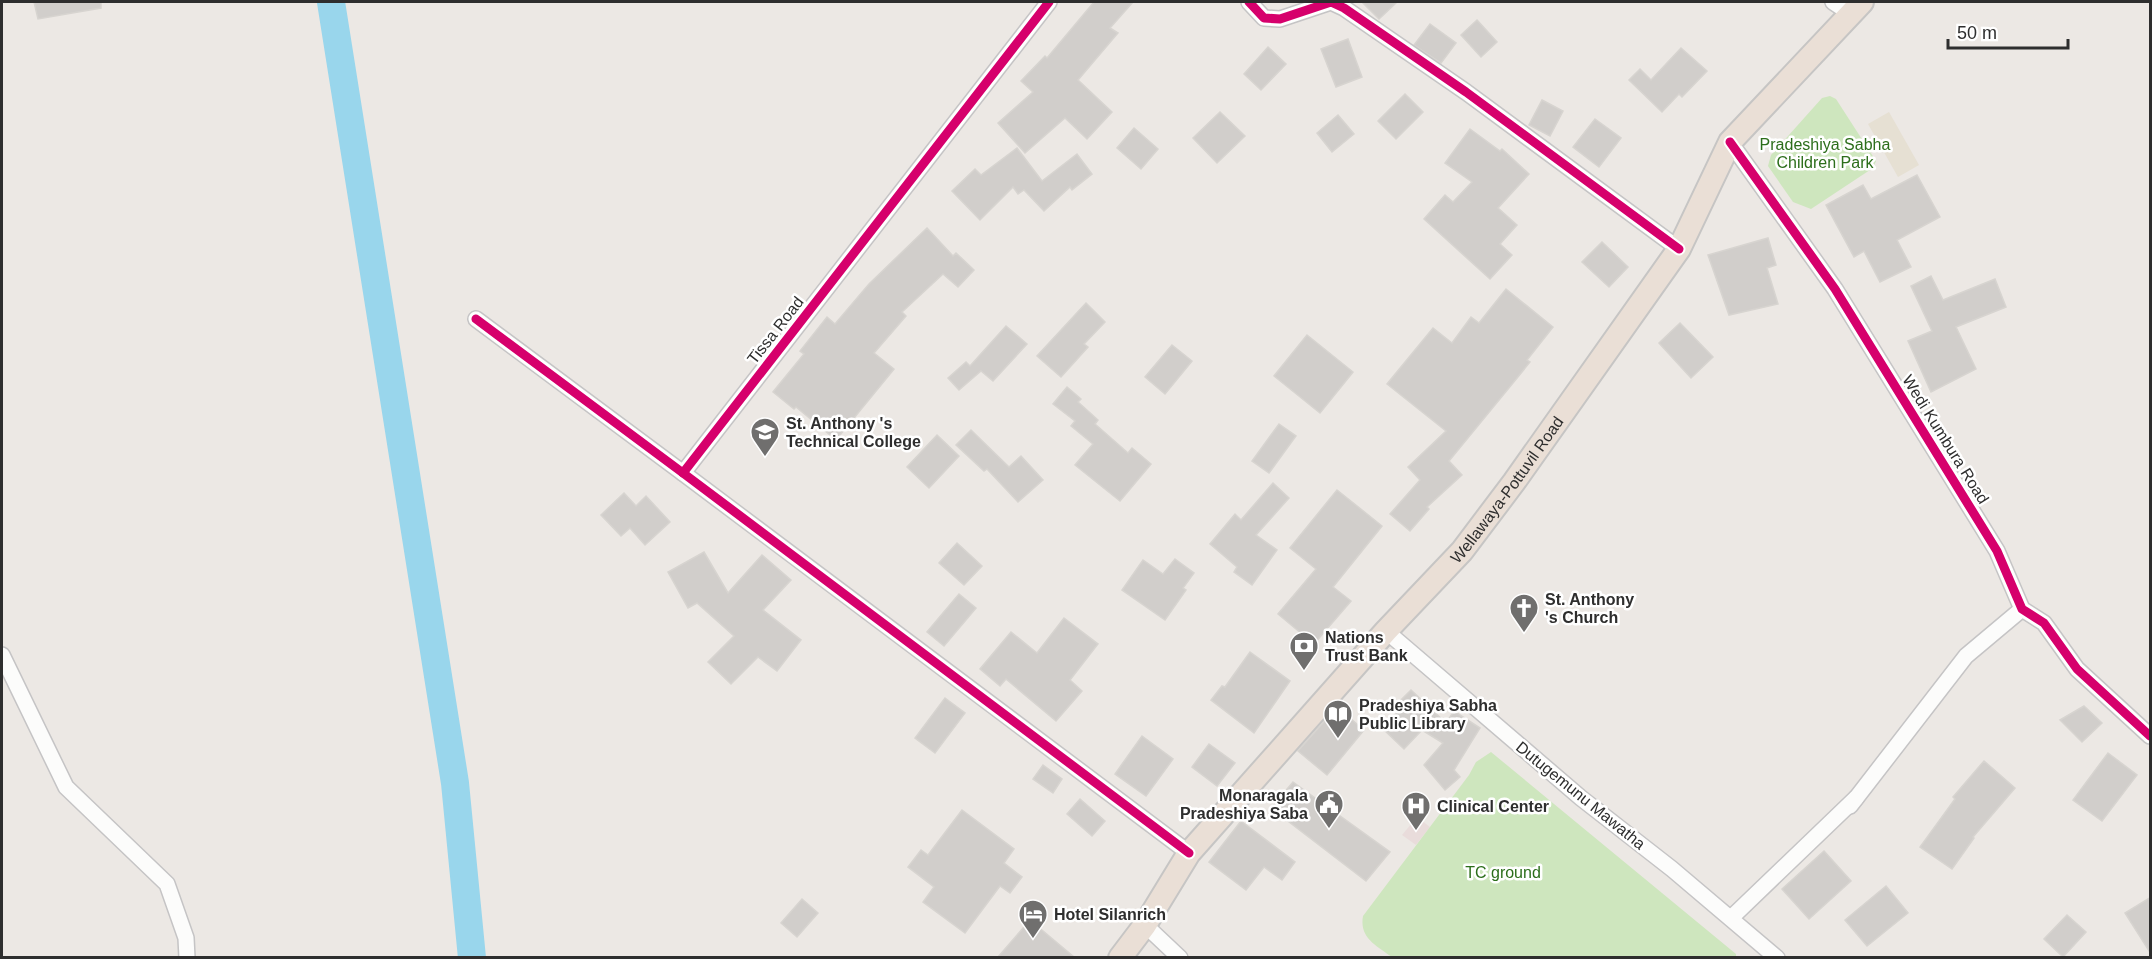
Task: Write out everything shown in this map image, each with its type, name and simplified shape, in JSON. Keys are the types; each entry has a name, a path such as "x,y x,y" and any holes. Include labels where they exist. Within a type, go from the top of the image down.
{"highway":[{"name":"Wellawaya-Pottuvil Road","path":"1120,957 1145,924 1188,853 1386,631 1462,551 1514,482 1679,249 1730,142 1849,6"}],"street":[{"name":"Tissa Road","path":"683,473 1048,2"},
{"path":"1249,2 1264,18 1280,19 1331,2 1344,8 1466,92 1679,249"},
{"name":"Wedi Kumbura Road","path":"1730,142 1834,289 1997,551 2022,609"},
{"path":"476,319 1188,853"},
{"path":"1731,918 1854,801 1966,656 2022,609 2044,623 2077,669 2151,736"},
{"name":"Dutugemunu Mawatha","path":"1386,631 1581,798 1777,957"},
{"path":"2,655 66,787 167,884 186,938 187,957"},
{"path":"1145,924 1180,957"}],"shaded area":[{"path":"1889,112 1919,165 1898,177 1868,124"},
{"name":"Clinical Center","path":"1417,817 1430,827 1416,845 1402,835"}],"green space":[{"name":"Pradeshiya Sabha Children Park","path":"1830,96 1836,99 1876,161 1873,168 1811,209 1793,202 1768,166 1771,155 1822,98"},
{"name":"TC ground","path":"1491,752 1736,954 1736,957 1392,957 1370,941 1362,924 1363,916 1469,775 1476,762"}],"building":[{"path":"34,2 101,2 101,8 38,19"},
{"path":"1094,2 1133,2 1110,28 1118,33 1078,80 1112,112 1087,139 1065,118 1025,153 998,123 1033,92 1021,81 1045,56 1047,58"},
{"path":"1362,2 1397,2 1379,19"},
{"path":"1477,20 1497,42 1481,57 1461,35"},
{"path":"1430,24 1456,43 1441,63 1414,45"},
{"path":"1348,39 1362,77 1336,87 1321,49"},
{"path":"1268,47 1286,64 1261,90 1244,74"},
{"path":"1681,48 1707,71 1682,97 1679,94 1662,112 1629,80 1640,69 1651,80"},
{"path":"1405,94 1423,112 1396,139 1378,121"},
{"path":"1542,100 1563,111 1550,136 1529,125"},
{"path":"1220,112 1245,136 1217,163 1193,138"},
{"path":"1338,115 1354,134 1332,152 1317,133"},
{"path":"1595,119 1621,138 1599,167 1573,147"},
{"path":"1134,128 1158,149 1141,169 1117,148"},
{"path":"1470,129 1500,151 1502,149 1529,174 1498,208 1517,225 1500,244 1512,255 1490,279 1424,219 1445,195 1453,202 1472,182 1445,163"},
{"path":"1017,148 1042,181 1077,154 1092,174 1072,190 1070,187 1044,211 1024,190 1018,194 1013,187 980,220 952,191 975,169 981,175"},
{"path":"1917,175 1940,217 1897,240 1911,267 1880,282 1864,251 1854,257 1826,205 1863,185 1871,199"},
{"path":"927,228 953,256 956,253 974,270 958,287 943,274 902,312 906,316 874,353 894,369 836,440 796,407 794,409 773,392 804,354 800,351 827,317 835,324 869,284"},
{"path":"1768,238 1776,265 1767,268 1778,304 1729,315 1708,255"},
{"path":"1602,242 1628,267 1609,287 1582,262"},
{"path":"1931,276 1943,300 1995,279 2006,307 1956,327 1976,369 1931,392 1908,341 1932,331 1911,286"},
{"path":"1506,289 1553,327 1527,360 1530,362 1449,461 1462,475 1427,507 1429,509 1410,531 1390,514 1420,480 1408,467 1446,431 1387,384 1433,328 1452,343 1471,317 1479,323"},
{"path":"1086,303 1105,322 1084,344 1088,347 1061,377 1037,356"},
{"path":"1680,323 1713,357 1691,378 1659,343"},
{"path":"1006,326 1027,344 993,381 981,371 959,390 948,378 966,362 970,366"},
{"path":"1307,335 1353,372 1320,413 1274,376"},
{"path":"1172,345 1192,361 1165,394 1145,377"},
{"path":"1067,387 1081,399 1078,402 1098,420 1095,424 1128,453 1132,448 1151,464 1120,501 1075,465 1093,444 1071,426 1075,421 1053,404"},
{"path":"1279,424 1296,436 1269,473 1252,461"},
{"path":"971,430 1009,467 1021,456 1043,480 1018,502 987,469 984,471 956,445"},
{"path":"937,435 959,456 929,488 907,467"},
{"path":"1273,483 1289,498 1256,535 1277,550 1252,585 1234,572 1237,567 1210,544 1235,514 1241,520"},
{"path":"1337,490 1382,526 1333,587 1351,601 1314,644 1278,614 1316,569 1290,548"},
{"path":"624,493 636,506 646,496 670,522 645,545 630,528 621,536 601,515"},
{"path":"957,543 982,566 964,585 939,563"},
{"path":"704,552 728,593 762,555 791,580 763,610 801,640 777,671 758,657 731,684 708,662 734,636 697,603 688,608 668,572"},
{"path":"1175,559 1194,573 1183,588 1186,590 1165,620 1122,590 1143,560 1163,574"},
{"path":"959,594 976,608 944,646 927,632"},
{"path":"1064,618 1098,644 1070,680 1082,691 1056,721 1006,679 1000,686 980,669 1011,632 1037,653"},
{"path":"1250,652 1290,681 1254,733 1211,700 1222,686 1225,687"},
{"path":"1411,690 1446,723 1454,711 1480,728 1454,770 1460,777 1445,790 1424,765 1443,743 1422,730 1404,749 1382,728 1404,706 1399,702"},
{"path":"945,698 965,713 935,753 915,738"},
{"path":"2084,706 2102,723 2082,742 2060,720"},
{"name":"Pradeshiya Sabha Public Library","path":"1337,707 1364,730 1327,775 1298,751"},
{"path":"1142,736 1173,759 1146,796 1115,774"},
{"path":"1209,744 1235,763 1217,786 1192,767"},
{"path":"2108,753 2137,775 2102,821 2073,800"},
{"path":"1984,761 2015,788 1973,837 1952,869 1920,847 1955,799 1953,797"},
{"path":"1043,765 1062,779 1053,793 1033,779"},
{"name":"Monaragala Pradeshiya Saba","path":"1293,782 1390,852 1366,881 1271,808"},
{"path":"1080,799 1105,821 1092,836 1067,814"},
{"path":"962,810 1014,849 1004,863 1022,877 1010,893 1000,886 965,933 923,902 934,887 908,867 921,850 928,855"},
{"path":"1241,821 1295,862 1282,880 1264,867 1246,890 1209,862"},
{"path":"1824,851 1851,881 1809,919 1782,889"},
{"path":"1886,886 1908,913 1867,946 1845,920"},
{"path":"2151,897 2151,954 2125,913"},
{"path":"802,899 818,913 797,937 781,923"},
{"path":"2067,915 2086,932 2063,957 2044,939"},
{"name":"Hotel Silanrich","path":"1030,920 1074,957 998,957"}],"waterway":[{"path":"331,2 455,783 472,958"}],"cycle path":[{"path":"476,319 683,473 1049,2"},
{"path":"1249,2 1264,18 1280,19 1331,2 1344,8 1466,92 1679,249"},
{"path":"1730,142 1835,289 1997,551 2022,609 2044,623 2077,669 2150,736"},
{"path":"683,473 1189,853"}],"place":[{"name":"St. Anthony 's Technical College","path":"765,458"},
{"name":"St. Anthony 's Church","path":"1524,634"},
{"name":"Nations Trust Bank","path":"1304,672"},
{"name":"Pradeshiya Sabha Public Library","path":"1338,740"},
{"name":"Monaragala Pradeshiya Saba","path":"1329,830"},
{"name":"Clinical Center","path":"1416,832"},
{"name":"Hotel Silanrich","path":"1033,940"}]}
